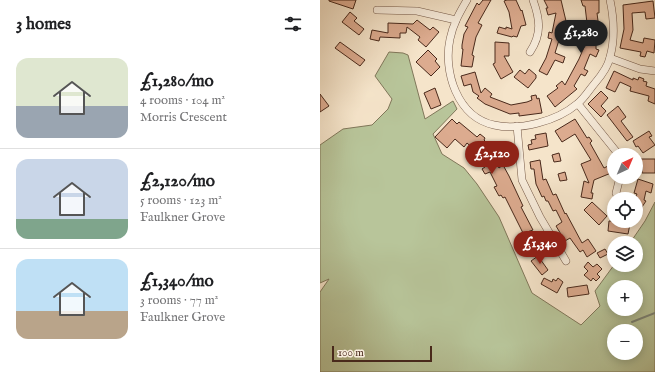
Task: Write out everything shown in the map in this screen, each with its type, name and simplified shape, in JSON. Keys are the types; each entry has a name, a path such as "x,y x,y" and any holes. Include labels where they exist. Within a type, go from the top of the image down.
{"street":[{"path":"467,0 456,20 450,39 448,59 452,83 458,98 468,110 480,120 494,125 517,126 548,121 578,104 603,73 610,58 614,26 610,0"},
{"path":"530,52 536,44 539,24 538,14 533,0"},
{"path":"378,10 417,11 456,20"},
{"path":"610,58 640,69 655,71"},
{"path":"578,104 613,148"},
{"path":"517,126 522,180 540,217 566,261"},
{"path":"616,192 618,184"}],"green space":[{"path":"389,52 403,53 408,55 425,119 453,101 457,109 433,134 442,154 464,168 477,184 499,217 532,293 581,325 600,306 595,291 609,272 643,272 643,236 635,236 640,228 643,228 643,224 655,202 655,372 320,372 320,292 329,279 320,283 320,145 343,129 372,125 388,109 392,99 375,76"}],"building":[{"path":"329,0 356,0 353,9"},
{"path":"483,0 491,0 478,23 482,25 476,37 472,55 474,56 472,67 461,66 462,45 464,34 468,27 465,26 477,3 479,5"},
{"path":"516,0 521,11 522,10 526,25 521,26 517,37 497,33 499,27 512,29 509,12 504,1"},
{"path":"544,0 561,0 566,21 563,41 559,40 555,53 565,57 563,63 555,60 547,75 539,71 546,58 552,39 548,38 549,32 552,33 556,13 548,15 546,8 548,8"},
{"path":"581,0 599,0 599,13 597,13 601,34 596,34 596,49 599,50 596,57 590,54 584,69 588,71 585,76 581,74 574,86 577,89 555,107 547,96 558,88 556,86 562,81 565,85 587,40 588,23 585,6 583,6"},
{"path":"653,1 655,18 646,19 645,12 632,13 633,30 630,40 643,43 644,38 655,40 654,53 647,51 645,57 640,56 641,52 620,48 624,29 623,5"},
{"path":"350,12 357,18 354,21 364,29 359,35 342,22"},
{"path":"417,20 430,30 433,27 439,32 426,47 418,40 420,37 407,27 406,33 400,33 400,38 380,37 379,41 370,39 372,30 388,33 388,23 413,24"},
{"path":"340,42 365,60 360,66 335,48"},
{"path":"495,42 509,43 509,56 504,56 513,72 501,79 493,64 495,63"},
{"path":"428,50 437,59 435,61 440,67 431,76 416,62"},
{"path":"529,69 536,75 536,78 528,88 514,77 520,70 525,74"},
{"path":"614,71 633,80 633,78 638,80 639,77 644,79 643,81 647,82 646,86 655,89 655,104 648,101 649,96 630,91 631,87 620,82 615,92 606,88"},
{"path":"475,72 481,93 485,88 492,94 490,97 511,105 532,100 531,96 536,95 537,99 539,98 542,113 519,116 519,113 510,114 485,104 477,98 479,96 473,92 471,84 464,86 461,76"},
{"path":"435,88 441,105 431,109 424,93"},
{"path":"601,91 608,98 601,106 606,111 601,117 588,104"},
{"path":"320,94 329,106 320,112"},
{"path":"618,106 626,117 621,121 633,137 627,141 607,115"},
{"path":"452,119 457,124 459,122 477,137 480,134 485,138 484,140 490,146 487,149 499,168 503,165 523,206 521,207 533,230 527,232 536,244 540,241 544,247 532,255 522,241 526,239 505,197 503,198 501,195 499,196 494,187 497,186 490,172 485,174 482,169 485,167 482,161 485,159 467,143 464,147 455,139 447,148 435,137"},
{"path":"575,119 587,138 589,137 592,141 590,143 604,168 607,166 607,175 594,180 591,193 593,193 592,199 581,197 584,181 589,183 581,164 591,160 575,134 562,142 555,131"},
{"path":"649,131 652,136 649,137 655,145 643,153 643,148 639,148 638,146 636,147 633,141"},
{"path":"546,133 548,146 529,150 528,145 532,144 531,140 536,139 535,135"},
{"path":"559,153 561,161 554,162 552,155"},
{"path":"643,159 655,159 655,173 643,173"},
{"path":"540,160 543,180 546,179 553,195 556,194 565,214 566,213 582,243 588,239 596,251 587,257 583,250 580,252 570,238 565,241 556,226 562,222 556,210 553,211 548,201 546,201 544,196 542,197 536,184 534,169 531,169 530,162"},
{"path":"565,172 567,180 560,181 558,174"},
{"path":"643,181 653,184 651,193 646,191 644,200 646,201 643,206 643,192 634,192 637,184 643,184"},
{"path":"592,202 607,216 599,225 584,210"},
{"path":"608,228 629,228 628,234 608,231"},
{"path":"605,249 607,254 600,258 597,253"},
{"path":"538,256 548,270 542,275 531,261"},
{"path":"588,262 593,267 597,264 602,269 597,274 600,277 596,281 593,278 591,281 584,275 588,271 584,267"},
{"path":"544,278 552,282 553,279 556,281 558,278 563,282 557,293 541,284"},
{"path":"587,285 589,294 568,297 567,288"}],"waterway":[{"path":"632,322 655,313"}]}
